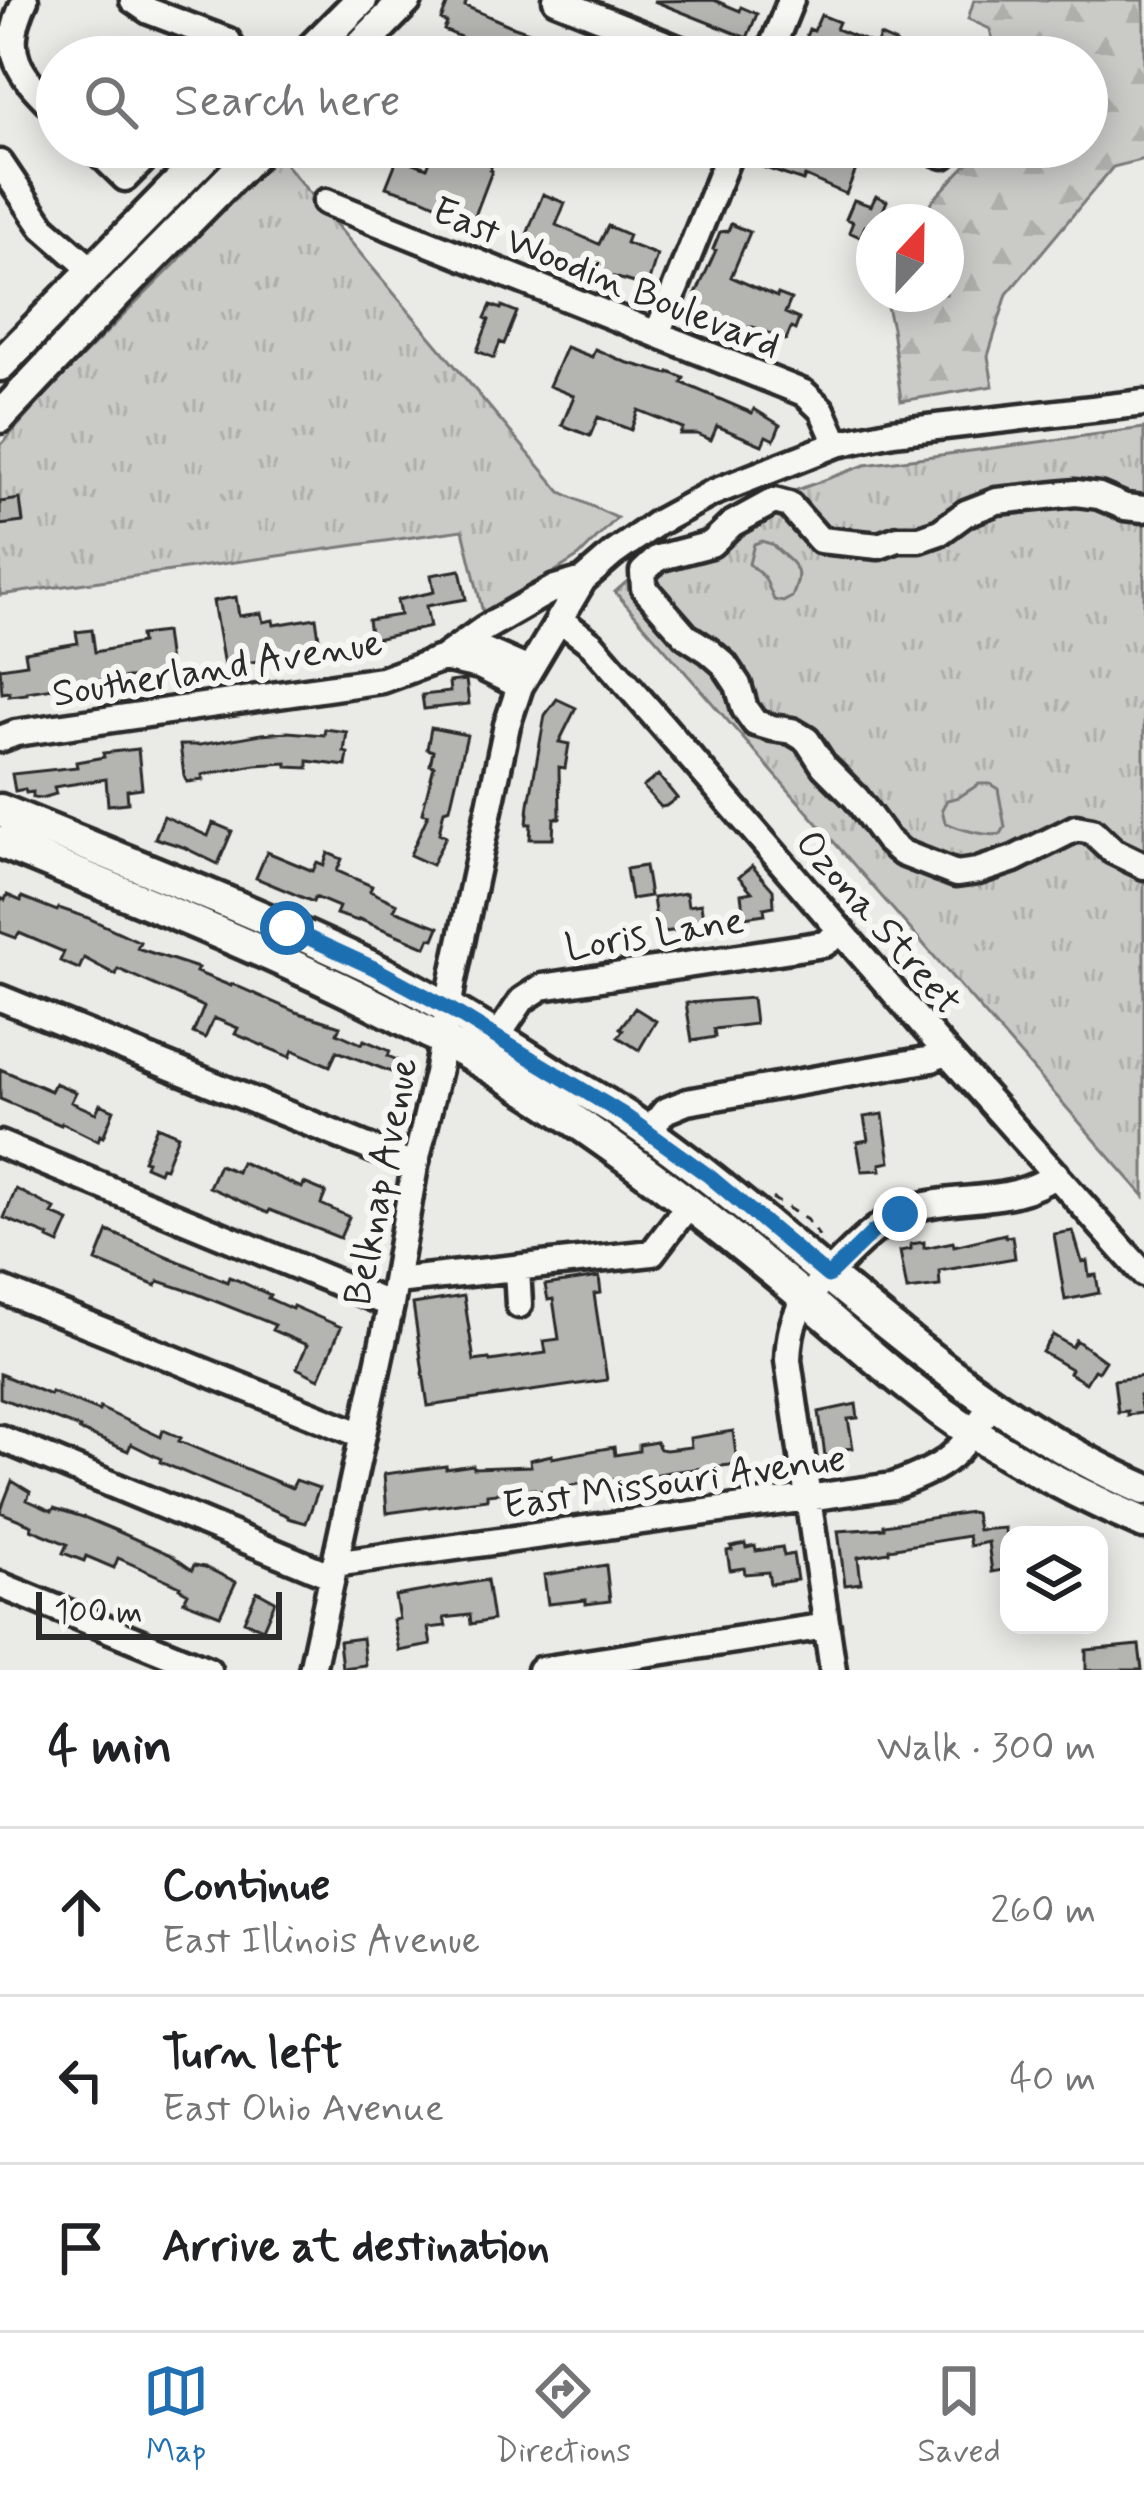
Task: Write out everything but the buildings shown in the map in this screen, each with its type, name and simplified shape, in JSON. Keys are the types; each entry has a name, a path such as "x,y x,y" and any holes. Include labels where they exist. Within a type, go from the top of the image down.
{"main road":[{"path":"325,36 361,0"},
{"path":"371,36 406,0"},
{"path":"1,365 193,168"},
{"path":"0,416 240,168"},
{"path":"91,269 117,293"},
{"path":"0,810 94,865 444,1039 586,1128 690,1203 972,1432 1054,1481 1135,1519"},
{"path":"0,842 94,865 287,928 448,1008 648,1132 709,1176 946,1372 992,1404 1066,1449 1142,1484"},
{"path":"690,1203 709,1176"}],"street":[{"path":"25,0 12,41 14,63 36,90"},
{"path":"133,0 149,11 215,36"},
{"path":"556,0 646,36"},
{"path":"776,36 791,0"},
{"path":"0,163 43,227 91,269"},
{"path":"657,334 724,168"},
{"name":"East Woodin Boulevard","path":"326,202 804,393 822,410 837,445"},
{"name":"Southerland Avenue","path":"0,739 382,680 443,658 535,599 583,580 657,523 712,494 837,445 893,432 1144,404"},
{"path":"1144,509 1076,494 997,501 966,513 940,532 879,546 820,540 789,505 774,501 732,524 711,544 658,558 643,572 644,588 686,636 724,664 755,723 792,731 807,740 902,854 956,874 978,872 1014,860 1076,828 1092,831 1113,851 1144,866"},
{"name":"Belknap Avenue","path":"312,1670 507,724 524,678 583,580"},
{"name":"Ozona Street","path":"559,619 592,644 1144,1274"},
{"path":"464,642 524,678"},
{"path":"443,658 524,678"},
{"name":"Loris Lane","path":"497,1036 522,1000 542,987 824,944 842,932"},
{"path":"0,998 415,1166"},
{"path":"648,1132 665,1112 687,1102 932,1059 944,1051"},
{"path":"0,1144 393,1293 517,1269 652,1253 690,1203"},
{"path":"833,1670 788,1360 789,1330 806,1298 873,1232 900,1214 928,1205 1020,1193 1056,1174"},
{"path":"517,1269 519,1306"},
{"path":"0,1289 362,1435"},
{"name":"East Missouri Avenue","path":"333,1570 893,1486 950,1460 992,1404"},
{"path":"0,1438 333,1570"},
{"path":"1135,1519 1142,1484"},
{"path":"0,1585 208,1670"},
{"path":"540,1670 827,1626"}],"green space":[{"path":"974,0 1144,0 1144,159 1113,167 1007,294 988,356 993,386 901,401 888,312 964,312 964,204 931,204 934,199 963,168 1108,168 1108,36 992,36 990,29 968,19"},
{"path":"264,168 289,168 561,492 617,518 579,556 484,617 463,530 0,595 0,446 177,262 220,210"},
{"path":"1144,428 1144,1196 615,592 665,548 745,509 865,465"},
{"path":"754,544 772,545 797,572 792,597 783,602 774,600 765,578 749,564"},
{"path":"979,784 998,789 1005,827 1001,834 973,832 945,822 942,809 947,800"}],"route":[{"path":"287,928 448,1008 624,1115 709,1176 828,1276 873,1232 900,1214"}]}
